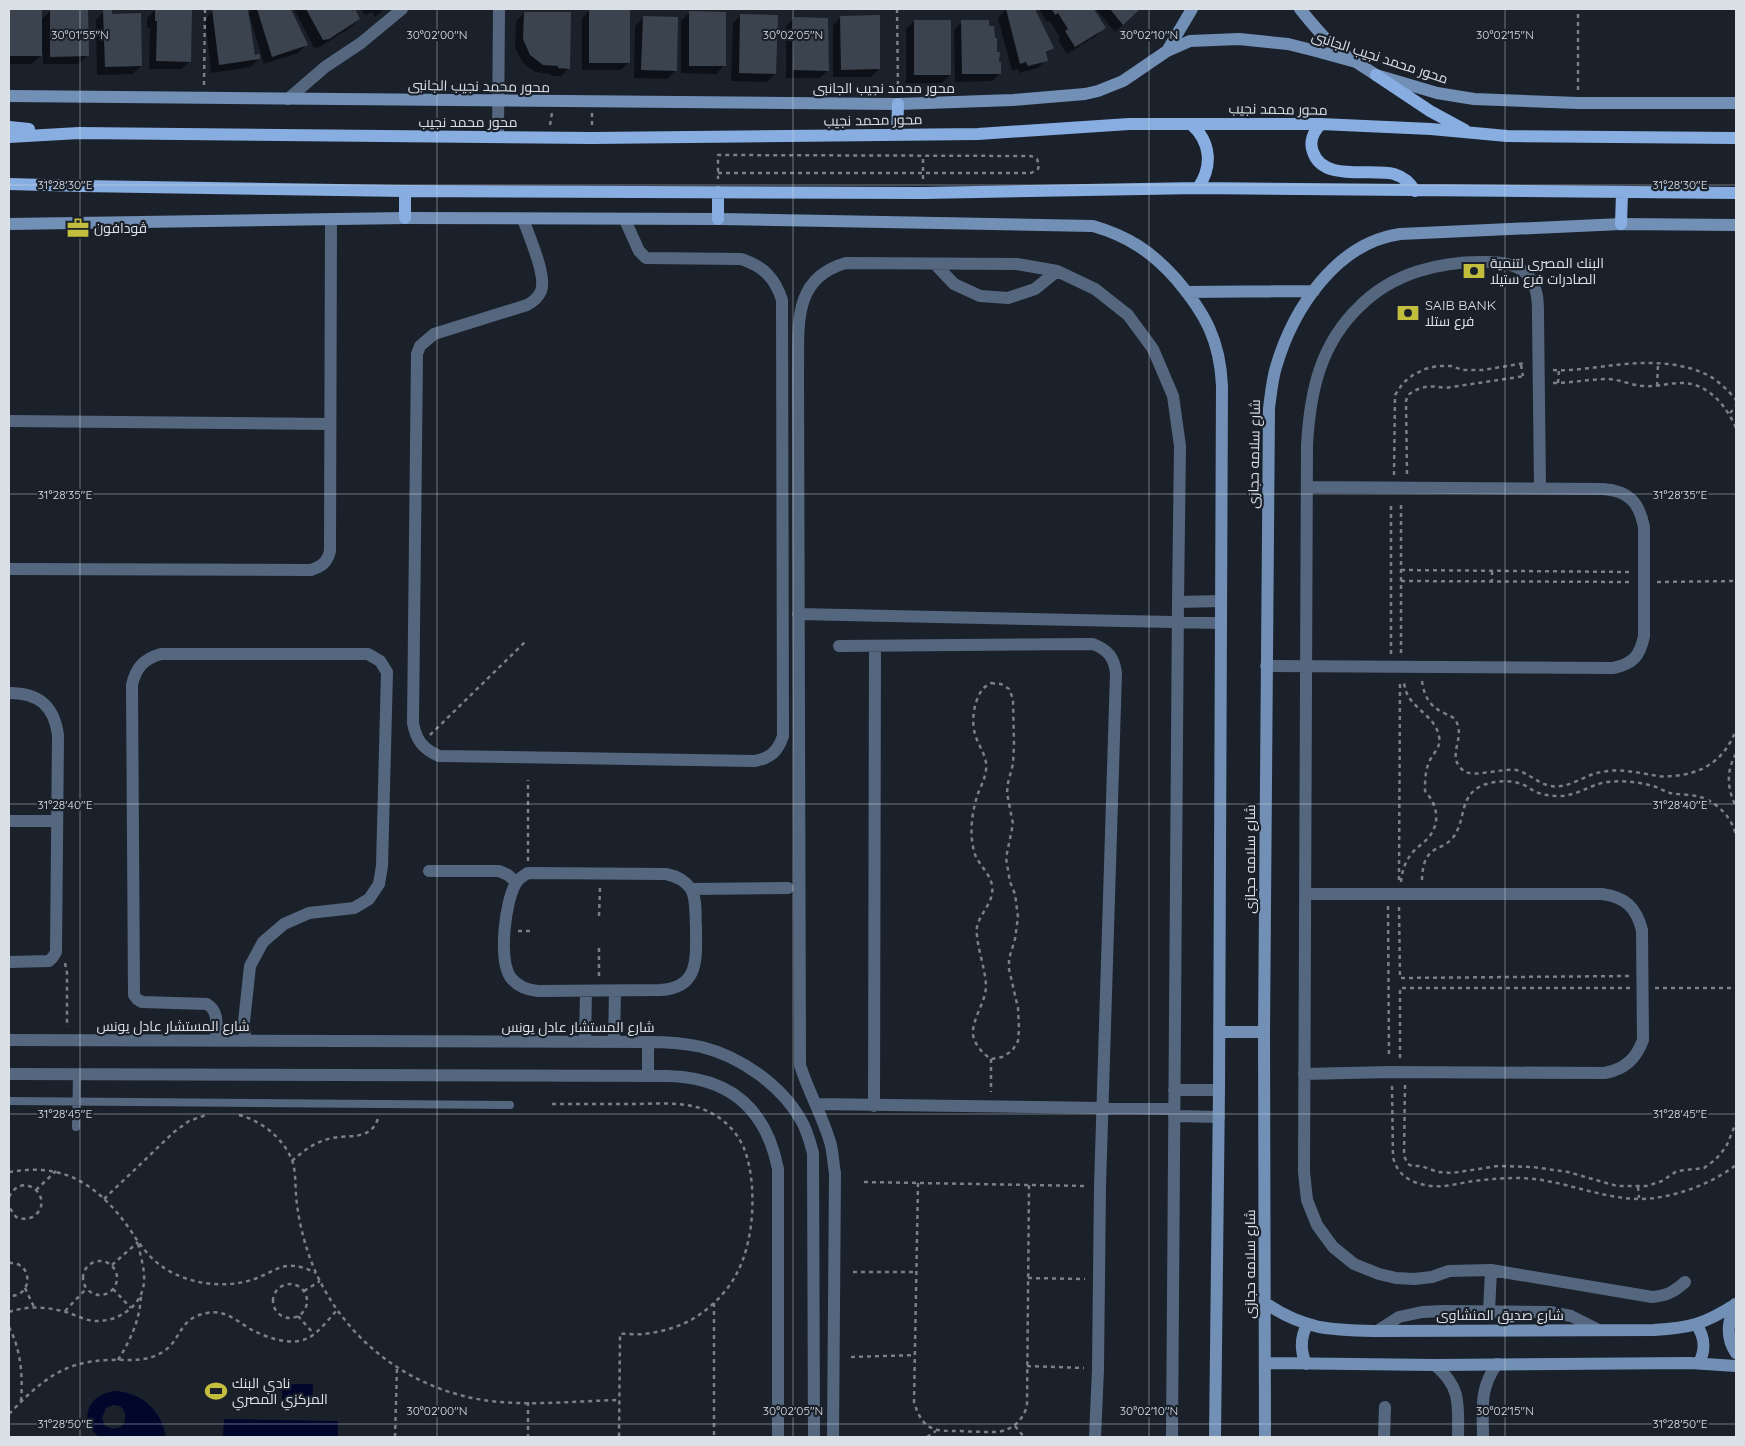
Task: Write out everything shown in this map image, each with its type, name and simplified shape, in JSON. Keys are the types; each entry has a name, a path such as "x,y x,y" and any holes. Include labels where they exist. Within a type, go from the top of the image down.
{"main road":[{"path":"1376,74 1430,111 1472,133"},
{"path":"897,135 898,104"},
{"name":"محور محمد نجيب","path":"9,137 79,133 592,138 897,135 978,134 1129,124 1321,124 1507,136 1736,138"},
{"path":"1191,124 1203,137 1208,154 1206,172 1198,188"},
{"path":"1321,124 1313,135 1311,148 1317,161 1322,166 1334,171 1397,175 1407,180 1415,191"},
{"path":"9,127 79,133"},
{"path":"9,184 405,191 923,193 1198,188 1736,193"},
{"path":"9,192 81,186"},
{"path":"405,191 405,218"},
{"path":"718,192 718,219"},
{"path":"1621,224 1622,193"}],"street":[{"path":"288,99 325,67 361,44 402,9"},
{"path":"498,137 499,9"},
{"path":"1167,51 1192,9"},
{"path":"1300,9 1339,52 1356,62"},
{"name":"محور محمد نجيب الجانبى","path":"9,96 898,104 1014,100 1091,93 1123,81 1167,51 1190,42 1239,39 1288,44 1356,62 1376,74 1438,93 1474,99 1578,103 1736,103"},
{"path":"9,224 405,218 718,219 1094,226 1110,231 1140,246 1166,268 1196,303 1210,328 1221,371 1219,1117 1215,1437"},
{"path":"523,219 542,279 541,292 527,305 434,334 420,346 417,354 413,723 415,734 420,744 428,752 439,756 755,762 765,760 774,754 780,746 783,736 782,300 772,278 763,269 741,258 646,258 639,251 625,220"},
{"path":"9,569 311,570 323,565 328,559 330,551 331,220"},
{"path":"1186,292 1314,291 1328,274 1353,252 1374,240 1400,234 1621,224 1736,225"},
{"path":"833,1437 835,1173 831,1143 800,1065 798,374 800,318 804,295 817,277 836,265 846,262 1016,264 1057,271 1096,289 1128,315 1153,349 1173,396 1180,446 1172,1437"},
{"path":"1540,488 1537,292 1530,277 1517,266 1500,262 1461,262 1436,266 1400,279 1379,290 1359,306 1341,328 1323,360 1314,384 1308,413 1304,1074 1304,1172 1307,1200 1317,1225 1333,1247 1354,1264 1379,1274 1396,1278 1414,1279 1459,1270 1491,1270 1652,1297 1664,1296 1676,1291 1685,1282"},
{"path":"935,264 954,284 980,296 1008,298 1035,289 1057,271"},
{"name":"شارع سلامه حجازى","path":"1265,1437 1264,1032 1269,408 1276,368 1290,329 1314,291"},
{"path":"9,421 330,424"},
{"path":"1266,666 1612,668 1625,665 1635,658 1642,648 1644,636 1644,527 1642,515 1636,504 1627,495 1616,490 1603,489 1307,487"},
{"path":"1178,602 1221,601"},
{"path":"798,614 1221,623"},
{"path":"839,646 1094,644 1110,654 1115,663 1116,683 1100,1186 1098,1369 1095,1437"},
{"path":"874,1106 875,646"},
{"path":"216,1041 216,1013 207,1004 142,1002 137,1000 134,995 132,685 134,674 141,664 150,657 161,654 368,654 380,661 387,672 382,866 379,884 369,899 354,908 309,913 284,924 263,942 250,966 244,1022 245,1041"},
{"path":"9,693 22,693 33,696 43,703 51,712 56,723 58,735 56,952 48,961 9,962"},
{"path":"9,821 57,821"},
{"path":"429,870 499,870 516,882"},
{"path":"528,874 601,874 666,874 680,878 691,889 695,904 696,960 694,970 688,979 680,986 671,990 527,990 517,985 510,976 506,966 505,928 508,909 516,882 528,874"},
{"path":"691,889 788,888"},
{"path":"1304,1074 1397,1072 1605,1073 1616,1071 1625,1066 1633,1059 1643,1040 1642,930 1639,918 1628,904 1614,896 1305,894"},
{"path":"585,1042 592,991"},
{"path":"614,1042 615,991"},
{"path":"1219,1032 1264,1032"},
{"name":"شارع المستشار عادل يونس","path":"9,1040 676,1042 703,1048 728,1057 752,1070 774,1087 792,1107 802,1121 809,1136 813,1153 814,1437"},
{"path":"648,1042 648,1076"},
{"path":"9,1074 685,1076 719,1086 737,1096 753,1111 765,1128 774,1148 778,1169 778,1437"},
{"path":"1174,1090 1219,1090"},
{"path":"816,1104 1103,1108 1174,1112 1219,1117"},
{"path":"1490,1312 1491,1270"},
{"name":"شارع صديق المنشاوى","path":"1265,1303 1278,1312 1307,1325 1336,1330 1377,1331 1663,1330 1683,1328 1711,1319 1736,1303"},
{"path":"1736,1303 1729,1317 1728,1332 1732,1347 1736,1353"},
{"path":"1377,1331 1399,1317 1422,1312 1562,1313 1600,1330"},
{"path":"1696,1324 1704,1343 1704,1350 1699,1364"},
{"path":"1306,1364 1301,1348 1303,1332 1307,1325"},
{"path":"1266,1364 1699,1364 1736,1366"},
{"path":"1483,1437 1484,1388 1489,1375 1498,1364"},
{"path":"1435,1365 1447,1375 1455,1389 1458,1404 1458,1437"},
{"path":"1384,1437 1385,1407"}],"lane":[{"path":"76,1127 77,1074"},
{"path":"9,1101 510,1104"}],"path":[{"path":"203,98 205,9"},
{"path":"897,9 898,104"},
{"path":"1578,9 1578,103"},
{"path":"548,137 554,102"},
{"path":"592,102 592,138"},
{"path":"718,173 1031,173 1038,169 1039,165 1037,159 1031,156 718,155 718,173 718,192"},
{"path":"923,193 924,156"},
{"path":"1736,400 1705,373 1684,367 1642,363 1574,370 1539,370 1521,365 1483,370 1463,370 1451,366 1438,366 1425,369 1403,383 1395,396 1401,581 1394,894 1397,1072 1404,1156 1408,1164 1438,1172 1498,1166 1533,1167 1568,1172 1617,1186 1647,1186 1662,1181 1677,1172 1704,1168 1716,1159 1726,1147 1736,1123"},
{"path":"1657,386 1658,364"},
{"path":"1521,365 1523,376"},
{"path":"1539,370 1523,376 1445,388 1424,387 1408,395 1406,401 1398,488 1398,667 1408,696 1414,705 1430,719 1436,728 1439,738 1438,748 1429,761 1425,776 1425,791 1432,799 1436,808 1434,828 1429,837 1413,851 1407,860 1394,894 1400,978 1642,982 1736,988"},
{"path":"1539,370 1558,383 1606,379 1642,386 1695,384 1715,396 1730,413 1736,428"},
{"path":"1558,383 1559,370"},
{"path":"1730,413 1736,406"},
{"path":"1401,570 1492,571 1736,581"},
{"path":"1492,571 1492,581"},
{"path":"1401,581 1644,577"},
{"path":"420,744 526,642"},
{"path":"1425,667 1422,680 1424,694 1432,705 1456,720 1460,732 1456,746 1456,760 1464,771 1471,774 1497,770 1516,770 1550,786 1565,786 1589,776 1616,770 1659,776 1686,774 1700,771 1713,764 1724,754 1732,742 1736,730"},
{"path":"991,1059 1002,1058 1012,1051 1018,1041 1019,1029 1018,1008 1009,969 1009,959 1015,939 1018,916 1015,894 1006,870 1006,858 1013,824 1007,793 1013,764 1013,699 1005,686 991,683 982,689 974,710 974,733 984,756 986,768 975,806 972,837 974,853 988,874 992,886 991,898 980,918 977,928 986,985 985,996 974,1024 977,1046 991,1059 992,1107"},
{"path":"1736,754 1730,770 1729,784 1736,806"},
{"path":"528,780 528,874"},
{"path":"1422,894 1422,869 1425,861 1436,848 1445,845 1458,831 1462,808 1469,796 1478,787 1489,783 1512,781 1548,795 1562,796 1604,782 1631,781 1666,792 1703,798 1717,806 1729,818 1736,836"},
{"path":"599,916 601,874"},
{"path":"592,991 599,945"},
{"path":"56,952 66,965 66,1040"},
{"path":"1642,982 1400,988 1393,1157 1395,1167 1401,1175 1410,1180 1430,1186 1445,1186 1497,1179 1544,1180 1597,1193 1655,1198 1681,1192 1705,1183 1728,1172 1736,1165"},
{"path":"292,1161 308,1148 326,1139 339,1136 361,1136 368,1133 378,1121 382,1104"},
{"path":"552,1104 686,1105 700,1108 712,1113 733,1130 741,1141 746,1153 752,1197 749,1238 737,1273 727,1289 714,1303 690,1320 662,1331 620,1334 619,1437"},
{"path":"104,1199 174,1132 189,1122 214,1114"},
{"path":"232,1114 258,1122 272,1132 283,1145 292,1161 296,1178 299,1217 310,1260 320,1281 345,1321 369,1346 397,1368 428,1384 460,1396 499,1402 619,1400"},
{"path":"9,1172 39,1170 56,1172 75,1178 91,1187 123,1221 142,1249 156,1263 173,1273 191,1280 227,1285 245,1282 283,1266 306,1268 316,1273"},
{"path":"36,1190 56,1172"},
{"path":"864,1182 1100,1186"},
{"path":"918,1183 914,1402 918,1414 926,1424 936,1431 998,1432 1015,1426 1022,1417 1026,1407 1029,1185"},
{"path":"9,1197 10,1191 23,1185 32,1187 39,1194 41,1205 32,1218 21,1219 9,1207"},
{"path":"1638,1187 1639,1198"},
{"path":"112,1265 138,1242"},
{"path":"118,1360 137,1325 140,1310 144,1282 138,1242"},
{"path":"100,1260 112,1265 117,1279 113,1289 100,1295 86,1289 83,1273 89,1264 100,1260"},
{"path":"9,1263 18,1264 26,1272 27,1283 25,1288 17,1295 9,1296"},
{"path":"853,1272 916,1272"},
{"path":"1028,1278 1099,1279"},
{"path":"304,1292 320,1281"},
{"path":"295,1285 304,1292 306,1308 298,1316 288,1318 278,1313 275,1309 274,1298 280,1288 295,1285"},
{"path":"25,1288 34,1308"},
{"path":"65,1312 86,1289"},
{"path":"113,1289 131,1308"},
{"path":"9,1312 34,1308 55,1309 94,1321 115,1318 131,1308 141,1294"},
{"path":"714,1303 714,1437"},
{"path":"9,1414 40,1383 63,1369 89,1361 148,1359 163,1352 175,1340 182,1327 194,1317 208,1312 224,1313 266,1336 293,1342 304,1340 314,1334 337,1310"},
{"path":"298,1316 314,1334"},
{"path":"9,1327 21,1366 20,1402"},
{"path":"851,1357 915,1356"},
{"path":"1027,1366 1098,1369"},
{"path":"395,1437 397,1368"},
{"path":"528,1402 528,1437"},
{"path":"1015,1426 1024,1437"},
{"path":"927,1437 936,1431"}],"water":[{"path":"282,1384 313,1384 312,1403 282,1403"},
{"path":"117,1391 127,1393 150,1405 160,1419 166,1437 99,1437 92,1430 87,1415 93,1401 108,1393","holes":["113,1405 120,1406 125,1416 121,1427 113,1429 105,1426 102,1418 106,1408"]},
{"path":"224,1419 338,1421 338,1437 223,1437"}],"building":[{"path":"9,9 42,9 42,56 9,56"},
{"path":"88,9 89,56 50,57 50,10"},
{"path":"155,9 192,9 191,62 156,61 157,21 155,21"},
{"path":"212,9 248,9 255,55 260,54 260,59 219,65"},
{"path":"257,9 291,9 308,45 272,57"},
{"path":"306,9 351,9 353,11 355,9 360,19 329,39 323,40"},
{"path":"589,9 630,9 630,63 589,63"},
{"path":"1006,9 1035,9 1054,48 1046,52 1048,61 1028,66 1026,62 1020,64"},
{"path":"1052,9 1094,9 1106,28 1075,47 1065,31 1068,29 1058,13 1055,15"},
{"path":"1110,9 1140,9 1123,25"},
{"path":"103,10 112,10 112,14 141,13 142,66 105,67"},
{"path":"689,11 726,12 726,66 689,66"},
{"path":"524,12 571,12 570,69 543,65 530,55 523,39"},
{"path":"740,14 778,15 776,74 739,73"},
{"path":"880,15 880,69 841,70 840,16"},
{"path":"643,16 678,17 677,71 641,70"},
{"path":"794,17 828,18 829,71 793,70"},
{"path":"914,20 951,20 951,75 914,75"},
{"path":"961,20 989,20 989,26 994,26 995,38 997,38 997,52 1000,52 1001,74 962,74"}],"place":[{"name":"ڤودافون","path":"78,228"},
{"name":"البنك المصرى لتنمية الصادرات فرع ستيلا","path":"1474,271"},
{"name":"SAIB BANK فرع ستلا","path":"1408,313"},
{"name":"نادي البنك المركزي المصري","path":"216,1391"}]}
